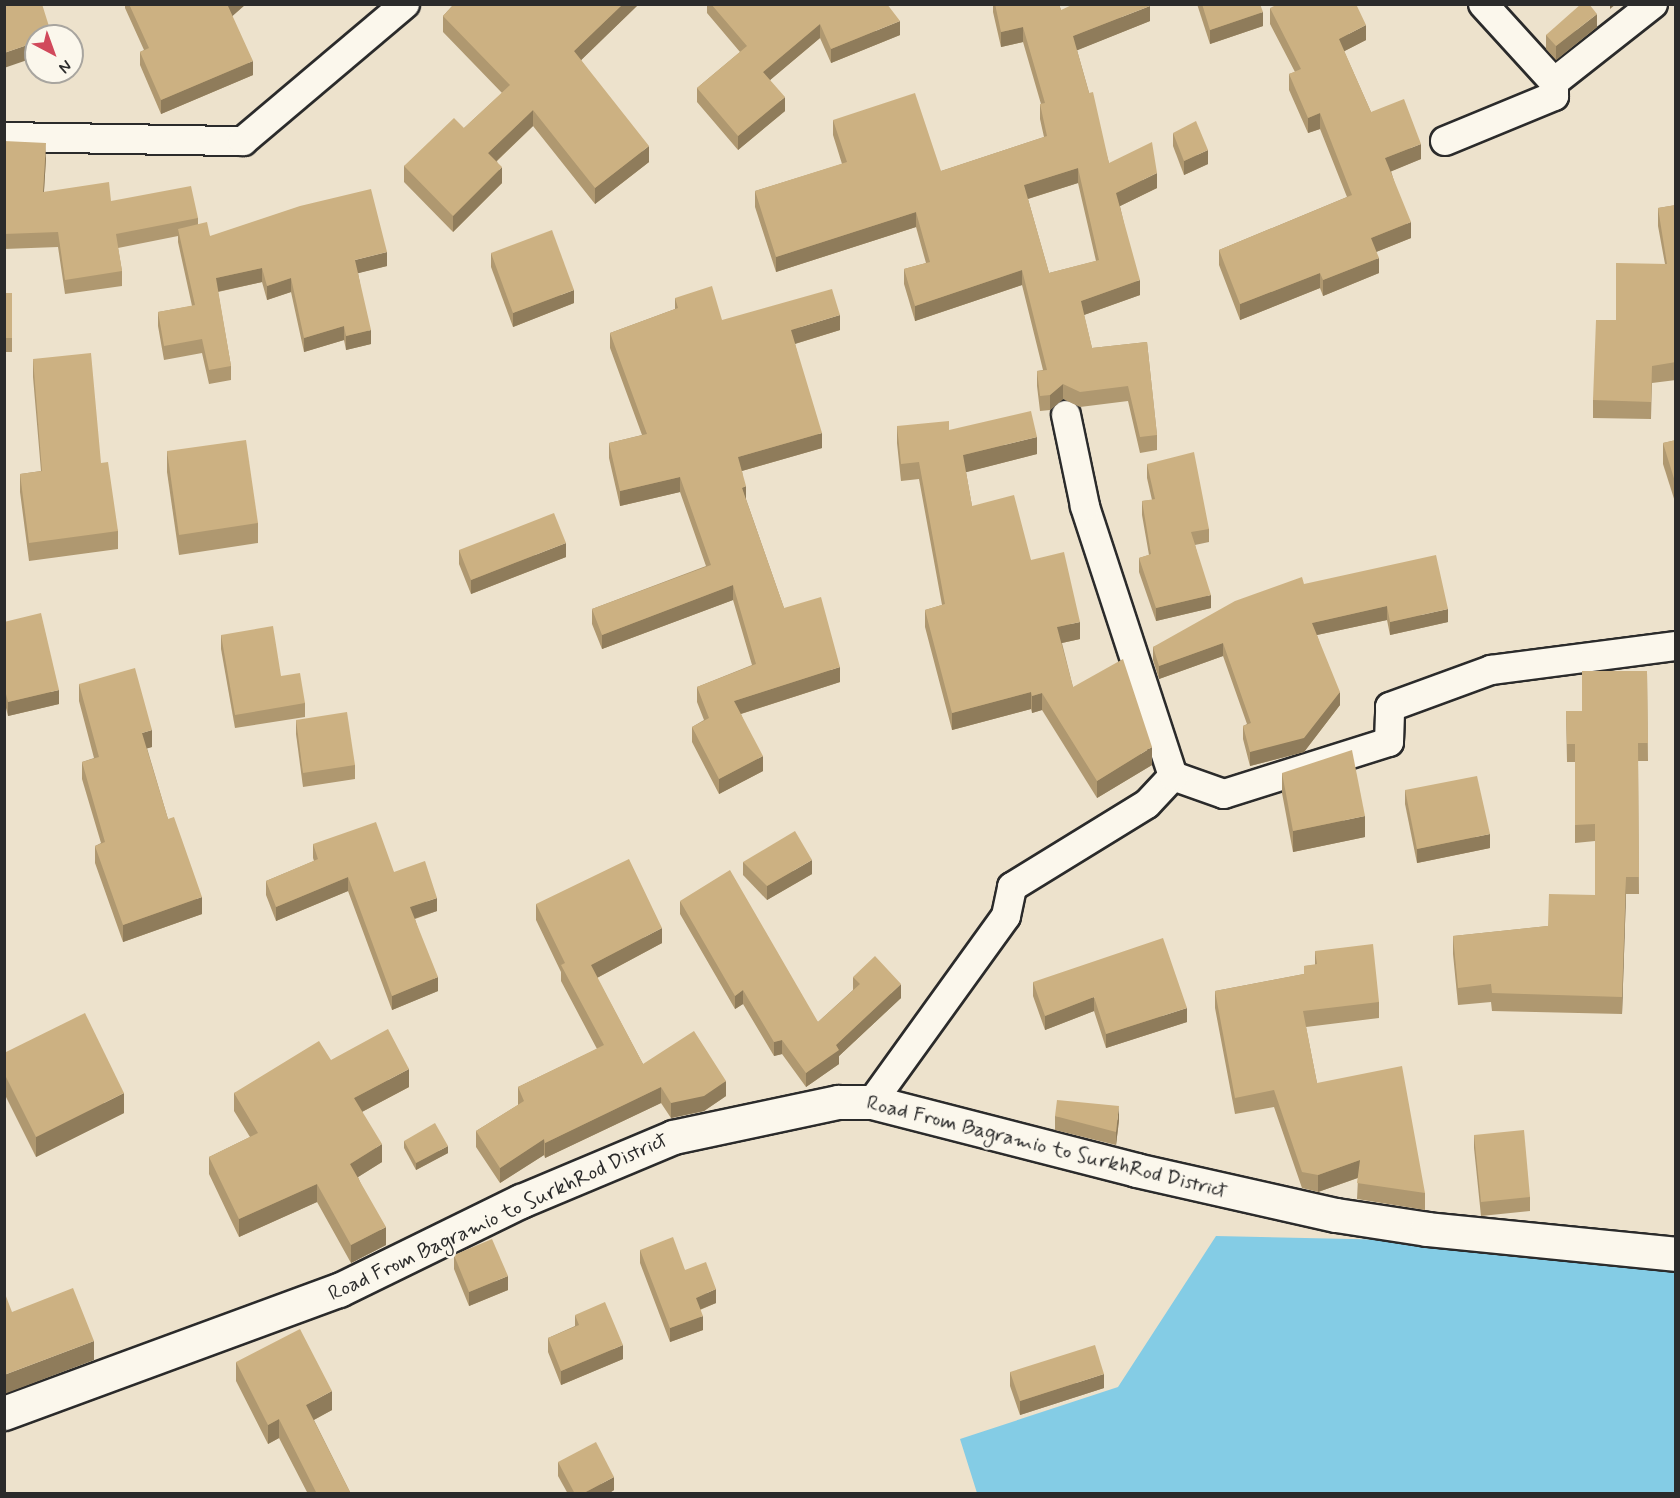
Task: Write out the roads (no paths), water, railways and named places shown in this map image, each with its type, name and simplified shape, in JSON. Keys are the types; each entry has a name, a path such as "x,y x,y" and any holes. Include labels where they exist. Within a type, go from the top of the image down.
{"street":[{"path":"4,137 243,141 405,4"},
{"path":"1445,141 1554,96 1554,82 1484,4"},
{"path":"1554,82 1653,4"},
{"path":"1066,415 1085,506 1173,776"},
{"path":"1173,776 1224,794 1389,742 1390,707 1491,670 1676,646"},
{"path":"872,1102 1006,916 1012,887 1147,804 1173,776"},
{"name":"Road From Bagramio to SurkhRod District","path":"4,1413 339,1290 521,1202 673,1137 803,1108 872,1102 1136,1170 1336,1215 1426,1229 1676,1254"}],"water":[{"path":"1216,1236 1398,1240 1675,1271 1675,1493 977,1493 960,1439 1118,1387"}]}
